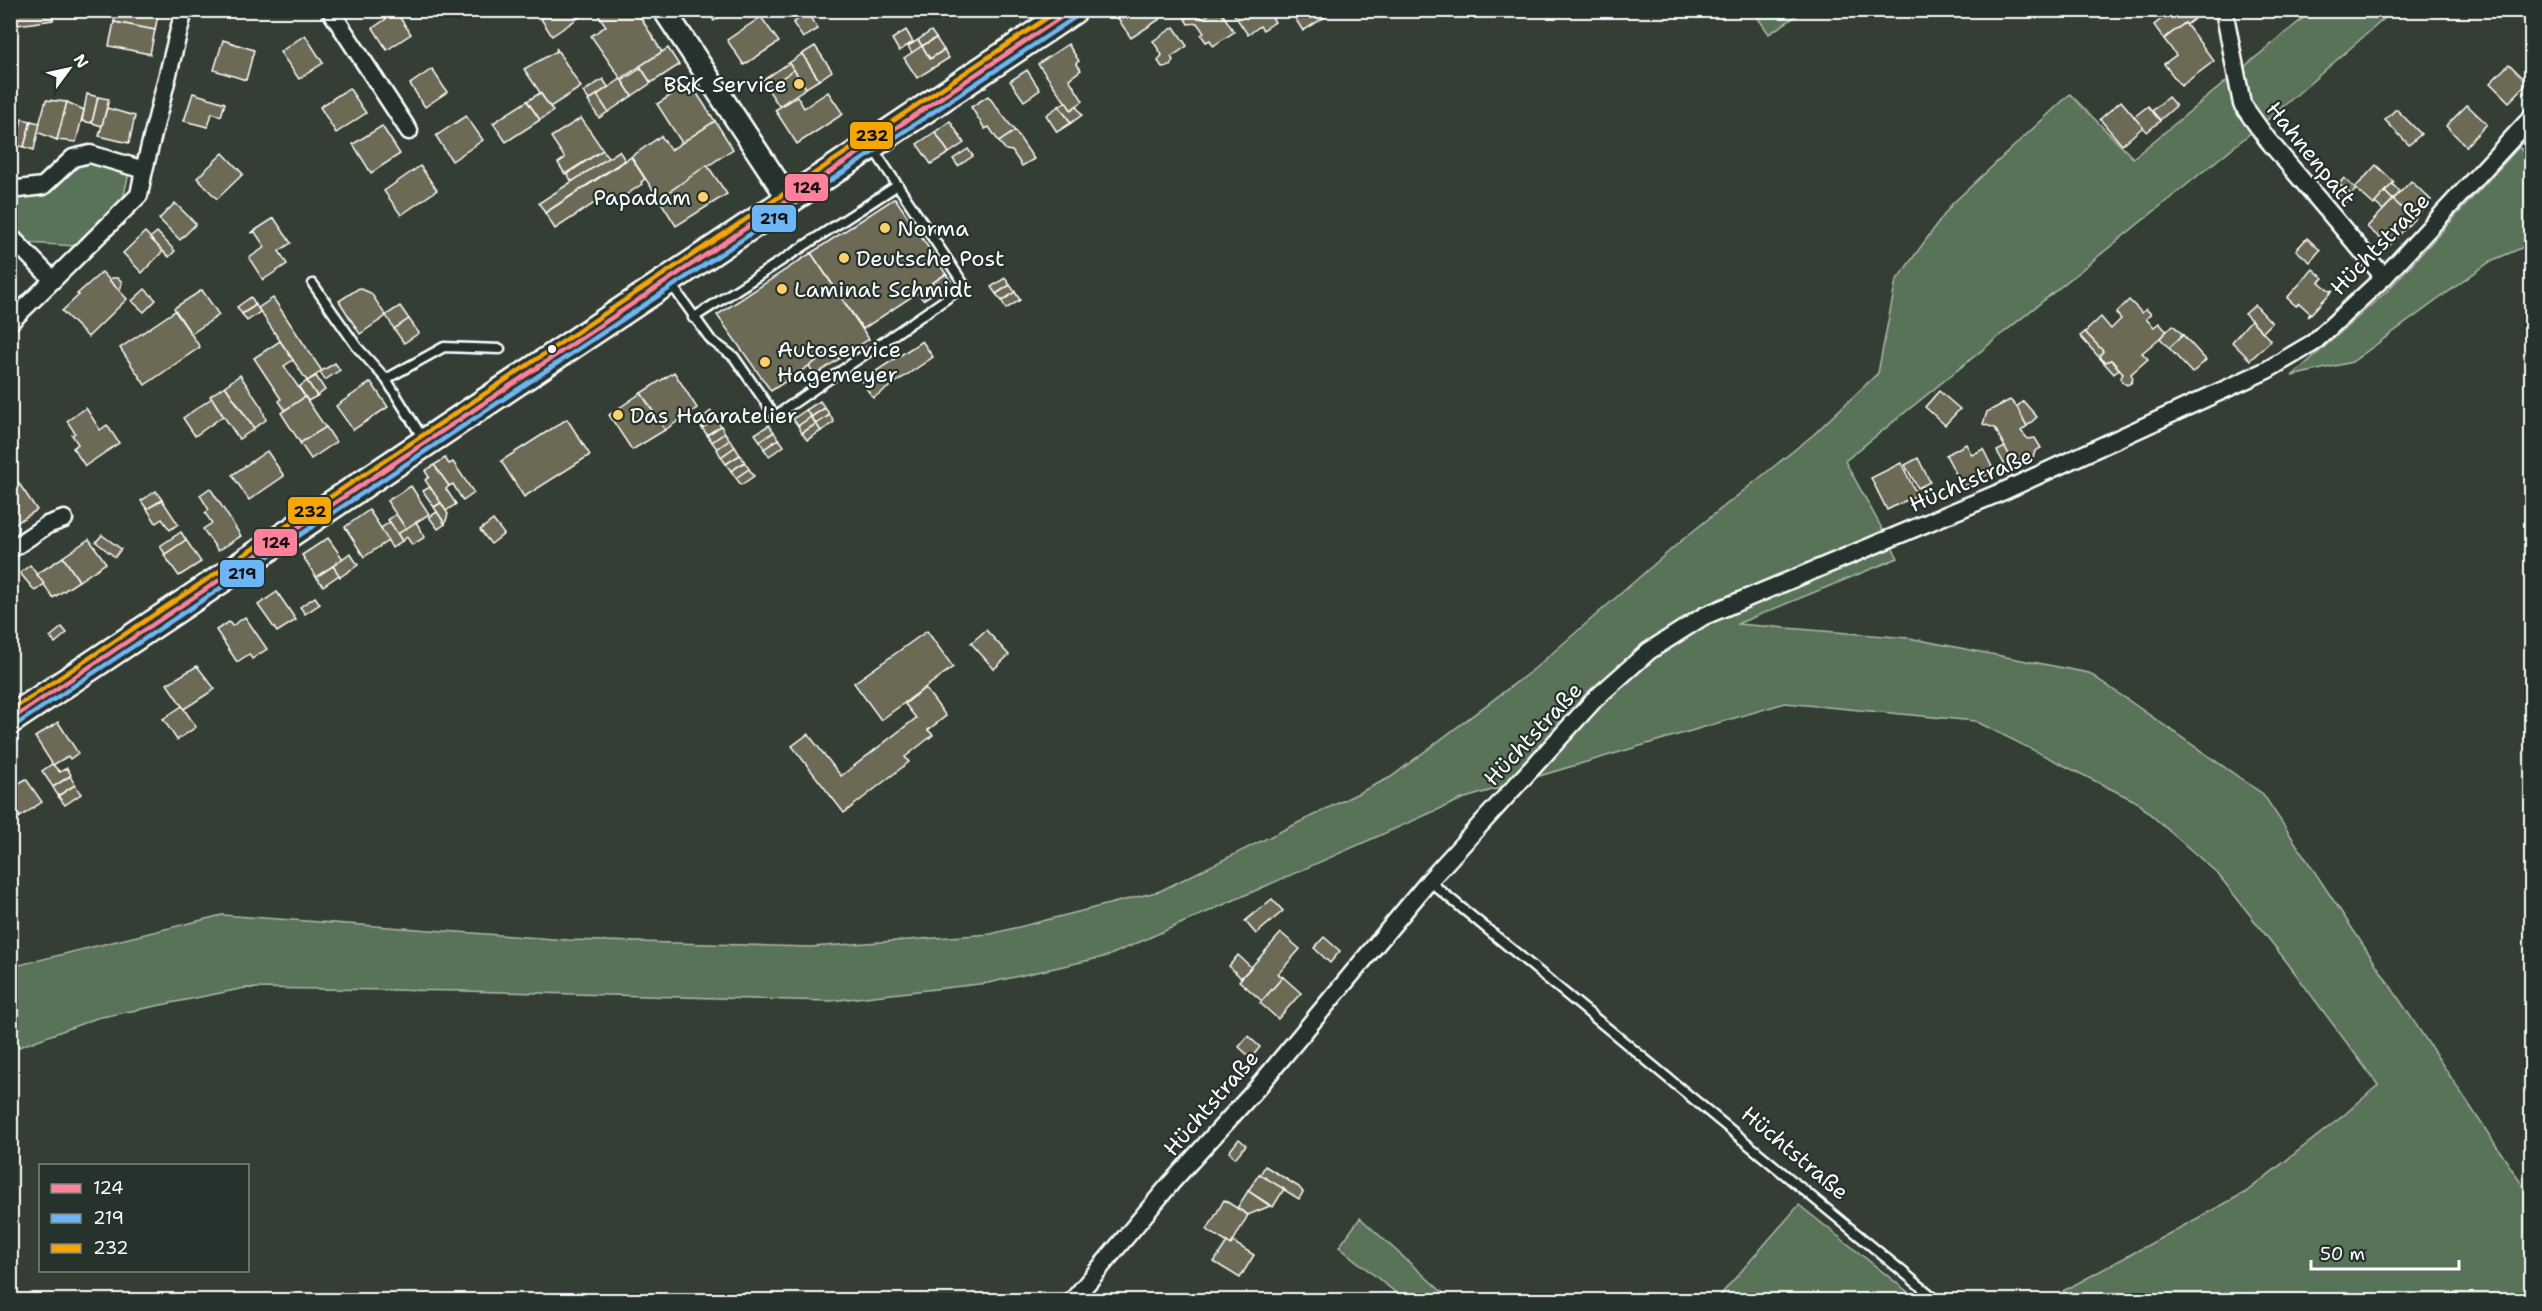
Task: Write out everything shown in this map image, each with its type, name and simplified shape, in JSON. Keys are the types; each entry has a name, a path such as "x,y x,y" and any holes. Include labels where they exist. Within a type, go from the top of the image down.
{"main road":[{"path":"10,720 1073,10"}],"street":[{"path":"335,10 332,13 409,131"},
{"path":"664,10 790,201"},
{"name":"Hahnenpatt","path":"2224,10 2242,104 2267,139 2384,277"},
{"path":"10,322 139,195 182,18"},
{"name":"Hüchtstraße","path":"1073,1300 1171,1182 1258,1087 1429,881 1595,699 1649,651 1704,616 2006,490 2266,370 2313,343 2384,277 2532,117"},
{"path":"10,190 43,186 73,158 90,154 144,170"},
{"path":"10,236 53,280"},
{"path":"10,550 47,525 64,519"}],"lane":[{"path":"669,281 693,318 711,340 734,357 775,416 965,286 871,146"},
{"path":"693,318 897,185"},
{"path":"313,284 357,347 386,380 426,443"},
{"path":"386,380 444,347 500,348"},
{"name":"Hüchtstraße","path":"1429,881 1937,1300"}],"green space":[{"path":"1753,11 1804,11 1769,34"},
{"path":"2312,11 2393,11 2278,111 1845,461 1898,558 1737,624 1909,638 2089,673 2263,794 2531,1198 2531,1300 2070,1300 2063,1291 2246,1192 2344,1115 2378,1085 2217,873 2135,801 1975,721 1785,703 1462,799 1108,956 988,983 830,1001 464,991 245,988 97,1018 11,1050 11,967 222,915 568,940 811,947 991,934 1160,891 1391,777 1534,669 1682,540 1813,435 1878,373 1896,281 1952,204 2070,94 2133,158"},
{"path":"2519,147 2531,158 2531,244 2491,261 2352,362 2292,376 2388,290"},
{"path":"87,161 129,173 122,203 75,246 27,243 11,227 10,196 75,163"},
{"path":"1799,1205 1918,1300 1716,1300"},
{"path":"1360,1218 1451,1300 1405,1300 1339,1247"}],"building":[{"path":"16,10 52,10 53,20 18,25"},
{"path":"116,10 159,10 155,30 114,22"},
{"path":"553,10 582,10 584,14 552,36 541,19"},
{"path":"595,10 636,10 662,52 621,79 591,36 606,26"},
{"path":"707,10 728,10 728,11 714,21"},
{"path":"935,10 955,10 955,11 942,20"},
{"path":"1118,10 1154,10 1160,19 1131,38 1114,13"},
{"path":"1205,10 1220,10 1234,32 1213,46 1210,40 1206,42 1201,35 1204,33 1197,23 1188,24 1185,19 1197,11 1202,19 1208,15"},
{"path":"1231,10 1267,10 1275,22 1263,30 1260,26 1248,35"},
{"path":"1290,10 1336,10 1303,31"},
{"path":"2173,10 2187,10 2194,19 2164,39 2154,25"},
{"path":"2524,10 2532,10 2532,27 2519,16"},
{"path":"396,12 411,34 387,50 373,28"},
{"path":"807,13 818,29 803,38 793,23"},
{"path":"761,17 779,42 744,65 727,40"},
{"path":"114,22 155,30 150,54 109,46"},
{"path":"2185,23 2214,61 2181,86 2164,64 2176,55 2164,39"},
{"path":"1174,27 1187,46 1171,57 1173,60 1170,66 1162,67 1158,61 1162,55 1153,41"},
{"path":"906,30 913,42 899,51 892,39"},
{"path":"931,31 936,38 922,46 918,40"},
{"path":"305,35 323,63 299,79 280,52"},
{"path":"936,38 944,50 930,59 922,46"},
{"path":"223,40 254,50 246,80 214,70"},
{"path":"918,40 922,46 912,53 908,46"},
{"path":"1068,44 1079,61 1076,63 1081,70 1069,79 1083,101 1071,110 1038,64"},
{"path":"815,46 832,71 819,80 802,54"},
{"path":"922,46 930,59 944,50 949,58 917,78 904,58"},
{"path":"556,48 581,87 550,107 524,69 557,51"},
{"path":"668,48 679,65 651,83 640,66"},
{"path":"802,54 819,80 806,88 789,63"},
{"path":"789,63 794,70 767,88 762,81"},
{"path":"2509,64 2528,83 2509,102 2490,83"},
{"path":"641,68 651,83 632,96 622,81"},
{"path":"432,69 447,92 425,107 410,84"},
{"path":"794,70 806,88 779,106 767,88"},
{"path":"1027,70 1040,90 1024,101 1010,81"},
{"path":"603,79 608,87 589,100 583,92"},
{"path":"621,79 632,96 608,112 597,95"},
{"path":"690,83 715,121 682,143 657,104"},
{"path":"349,88 366,113 336,133 320,107"},
{"path":"828,92 843,114 797,144 775,110 797,96 804,108"},
{"path":"193,93 225,103 221,116 212,113 208,127 184,121"},
{"path":"540,93 553,111 540,120 527,101"},
{"path":"87,94 98,97 92,123 82,121"},
{"path":"597,95 608,112 599,118 588,101"},
{"path":"988,96 1015,131 999,142 989,127 985,129 971,107"},
{"path":"98,97 109,99 102,126 92,123"},
{"path":"2168,97 2176,106 2160,120 2152,111"},
{"path":"46,100 67,102 57,140 37,132"},
{"path":"527,101 540,120 506,142 493,123"},
{"path":"2121,101 2143,127 2122,145 2100,119"},
{"path":"67,102 84,110 76,142 57,140"},
{"path":"1066,102 1071,110 1076,106 1082,115 1071,123 1059,106"},
{"path":"2467,105 2487,124 2466,146 2446,126"},
{"path":"1059,106 1071,123 1057,132 1046,115"},
{"path":"2148,106 2160,121 2147,132 2134,117"},
{"path":"107,108 135,116 129,143 99,136"},
{"path":"2396,109 2421,134 2409,145 2385,120"},
{"path":"466,116 483,140 452,161 436,136"},
{"path":"581,118 603,150 565,174 558,163 565,158 551,137"},
{"path":"22,119 31,121 24,147 15,145"},
{"path":"31,121 40,123 34,150 24,147"},
{"path":"715,121 733,149 659,199 631,157 661,136 671,150"},
{"path":"950,121 964,143 949,153 935,132"},
{"path":"382,126 400,154 371,173 353,144"},
{"path":"10,129 18,131 10,161"},
{"path":"1015,131 1034,159 1022,166 1012,151 1006,150 999,142"},
{"path":"935,132 949,153 931,164 917,144"},
{"path":"968,149 973,156 958,166 953,159"},
{"path":"603,150 608,158 572,182 567,174"},
{"path":"619,151 625,160 545,213 539,203"},
{"path":"223,153 243,174 217,199 197,178"},
{"path":"631,157 645,179 641,182 642,184 611,205 605,196 555,229 545,213"},
{"path":"707,165 727,194 676,226 659,199"},
{"path":"2376,165 2394,182 2374,205 2355,188"},
{"path":"420,166 437,190 401,215 384,191"},
{"path":"2344,178 2356,189 2351,195 2339,184"},
{"path":"2411,181 2431,200 2414,219 2393,200"},
{"path":"2339,184 2351,195 2345,202 2333,191"},
{"path":"2392,184 2400,192 2393,200 2385,192"},
{"path":"2385,192 2393,200 2383,210 2375,203"},
{"path":"895,198 946,274 863,329 811,253"},
{"path":"2393,200 2414,219 2389,246 2367,227"},
{"path":"175,203 196,224 180,240 159,219"},
{"path":"274,218 291,243 279,251 287,264 263,280 249,258 265,247 255,232 251,233"},
{"path":"145,232 163,251 142,273 123,253"},
{"path":"157,232 175,251 169,257 150,238"},
{"path":"2307,238 2320,250 2310,262 2296,250"},
{"path":"811,253 869,339 839,359 833,350 771,391 717,315"},
{"path":"2313,269 2323,278 2319,282 2330,291 2333,290 2308,317 2310,313 2299,303 2296,306 2287,298"},
{"path":"102,272 127,299 88,337 62,311"},
{"path":"946,274 951,281 937,290 932,283"},
{"path":"118,278 122,282 120,291 109,280"},
{"path":"1005,278 1010,285 996,294 991,287"},
{"path":"932,284 937,291 923,300 918,293"},
{"path":"1010,285 1015,292 1002,301 996,294"},
{"path":"359,288 371,293 386,316 360,334 339,301"},
{"path":"145,289 156,300 144,312 132,301"},
{"path":"202,290 219,315 191,334 174,308"},
{"path":"1015,292 1020,300 1006,309 1002,301"},
{"path":"251,297 256,305 242,314 237,307"},
{"path":"273,298 322,371 307,381 258,308"},
{"path":"2129,300 2142,313 2146,309 2151,314 2146,319 2154,327 2159,323 2167,332 2142,353 2148,359 2131,374 2133,378 2127,385 2122,382 2123,373 2111,360 2106,362 2102,360 2100,355 2103,351 2085,332 2101,317 2111,329 2121,319 2116,313"},
{"path":"256,305 260,312 247,321 242,314"},
{"path":"2255,305 2272,323 2263,332 2245,314"},
{"path":"400,306 409,319 394,329 386,315"},
{"path":"175,311 200,347 145,385 120,348"},
{"path":"409,319 419,333 404,343 394,329"},
{"path":"2251,320 2271,341 2250,360 2232,342"},
{"path":"2173,325 2183,335 2169,348 2160,338"},
{"path":"2085,332 2103,351 2100,355 2102,360 2106,362 2111,360 2119,369 2114,374 2080,336"},
{"path":"2183,335 2206,360 2192,373 2169,348"},
{"path":"280,341 293,360 284,366 305,397 285,410 279,401 281,399 254,358"},
{"path":"922,341 933,357 873,398 861,381"},
{"path":"833,350 839,359 815,375 809,366"},
{"path":"335,363 340,370 325,380 320,372"},
{"path":"674,372 697,408 665,430 641,393"},
{"path":"240,375 262,408 266,420 254,428 225,386"},
{"path":"316,376 325,390 317,396 307,381"},
{"path":"307,381 317,396 308,401 299,387"},
{"path":"371,382 388,407 353,430 336,406"},
{"path":"225,386 254,429 239,439 210,396"},
{"path":"1939,391 1960,409 1945,425 1925,407"},
{"path":"641,393 665,430 632,450 609,415"},
{"path":"305,397 326,428 301,444 281,413"},
{"path":"212,398 223,416 195,436 183,418"},
{"path":"2010,400 2017,407 2027,426 2021,431 2028,439 2035,438 2041,448 2035,451 2033,458 2025,456 2013,463 1995,428 1983,424 1987,412"},
{"path":"820,401 825,408 811,417 806,410"},
{"path":"2023,401 2037,417 2027,426 2017,407"},
{"path":"86,408 100,430 107,425 119,443 85,466 73,448 78,444 72,435 75,433 67,421"},
{"path":"825,408 830,415 816,424 811,417"},
{"path":"806,410 811,417 798,426 793,419"},
{"path":"711,411 716,419 702,428 698,421"},
{"path":"830,415 834,422 821,431 816,424"},
{"path":"811,417 816,424 802,433 798,426"},
{"path":"567,419 590,455 524,497 501,461"},
{"path":"716,419 721,426 707,435 702,428"},
{"path":"816,424 821,431 807,440 802,433"},
{"path":"769,425 774,432 760,441 755,434"},
{"path":"721,426 725,433 712,442 707,435"},
{"path":"326,427 336,442 311,459 300,443"},
{"path":"774,432 778,439 764,449 760,441"},
{"path":"725,433 730,440 717,449 712,442"},
{"path":"779,439 784,446 769,456 764,449"},
{"path":"730,440 735,447 721,457 717,449"},
{"path":"1966,444 1972,455 1983,449 1994,471 1963,487 1946,455"},
{"path":"735,447 740,455 726,464 721,457"},
{"path":"2005,447 2013,463 2006,467 1997,451"},
{"path":"267,451 284,476 249,500 232,475"},
{"path":"740,455 745,462 731,471 726,464"},
{"path":"445,458 449,464 453,462 474,493 463,501 453,484 449,486 434,465"},
{"path":"1918,458 1930,482 1918,488 1905,465"},
{"path":"745,462 749,469 736,478 731,471"},
{"path":"1901,463 1917,495 1887,510 1871,478"},
{"path":"434,465 449,486 446,489 456,504 446,511 425,480 429,477 425,471"},
{"path":"749,469 754,476 741,485 736,478"},
{"path":"18,482 37,510 10,527 10,488"},
{"path":"411,486 429,514 406,529 387,501"},
{"path":"430,487 441,503 434,507 423,491"},
{"path":"210,488 241,536 218,551 203,529 212,523 205,513 209,510 200,495"},
{"path":"156,491 162,500 147,509 141,501"},
{"path":"162,500 178,524 170,530 162,519 156,523 147,509"},
{"path":"441,503 448,514 445,524 434,507"},
{"path":"369,510 389,540 364,557 345,527"},
{"path":"437,512 445,524 438,529 429,517"},
{"path":"396,514 406,529 398,534 388,520"},
{"path":"493,520 504,534 491,544 480,530"},
{"path":"390,522 402,541 392,548 381,528"},
{"path":"416,522 425,537 412,545 407,537 402,541 398,534"},
{"path":"181,532 186,540 165,554 160,546"},
{"path":"102,535 121,549 115,557 96,542"},
{"path":"328,538 343,559 316,577 302,555"},
{"path":"89,539 106,563 79,581 63,557"},
{"path":"186,540 201,562 179,576 164,555"},
{"path":"350,553 358,565 340,577 333,566"},
{"path":"63,557 79,581 53,598 37,574"},
{"path":"30,565 44,584 35,591 20,573"},
{"path":"333,566 339,575 323,586 316,577"},
{"path":"277,592 296,620 277,632 258,605"},
{"path":"315,597 320,604 305,614 300,607"},
{"path":"245,617 267,649 252,659 249,654 237,662 216,630 229,622 232,626"},
{"path":"62,627 67,633 55,643 50,637"},
{"path":"986,630 1009,655 994,669 971,643"},
{"path":"927,631 953,667 881,720 854,683"},
{"path":"197,666 215,689 184,709 167,684"},
{"path":"925,688 946,716 928,730 933,735 905,757 909,762 844,813 792,746 808,734 841,776 916,718 905,704"},
{"path":"182,706 196,727 177,740 163,719"},
{"path":"58,722 78,753 70,759 68,756 53,765 35,737"},
{"path":"52,764 60,772 67,768 71,775 53,787 42,771"},
{"path":"70,776 75,785 58,796 53,787"},
{"path":"26,779 42,802 20,817 10,802 10,784 14,782 16,785"},
{"path":"75,785 81,794 65,805 58,796"},
{"path":"10,802 20,817 10,823"},
{"path":"1272,899 1283,911 1256,934 1245,921"},
{"path":"1281,933 1300,949 1278,974 1283,977 1262,1001 1239,981"},
{"path":"1324,937 1340,951 1330,963 1314,948"},
{"path":"1238,955 1251,967 1241,978 1229,966"},
{"path":"1283,977 1301,993 1278,1019 1260,1003"},
{"path":"1248,1036 1260,1047 1251,1058 1239,1047"},
{"path":"1239,1139 1246,1145 1235,1158 1229,1152"},
{"path":"1265,1166 1299,1187 1303,1192 1299,1199 1260,1175"},
{"path":"1259,1174 1284,1189 1273,1207 1248,1191"},
{"path":"1248,1191 1270,1206 1248,1215 1237,1208"},
{"path":"1224,1200 1248,1215 1231,1245 1207,1230"},
{"path":"1227,1242 1231,1245 1233,1242 1254,1255 1240,1278 1214,1262"}],"transit line":[{"name":"232","path":"10,711 1059,10"},
{"name":"124","path":"10,720 1072,10"},
{"name":"219","path":"14,726 1077,16"}],"place":[{"name":"B&K Service","path":"799,84"},
{"name":"Papadam","path":"703,197"},
{"name":"Norma","path":"885,228"},
{"name":"Deutsche Post","path":"844,258"},
{"name":"Laminat Schmidt","path":"782,289"},
{"name":"Autoservice Hagemeyer","path":"765,362"},
{"name":"Das Haaratelier","path":"618,415"}]}
